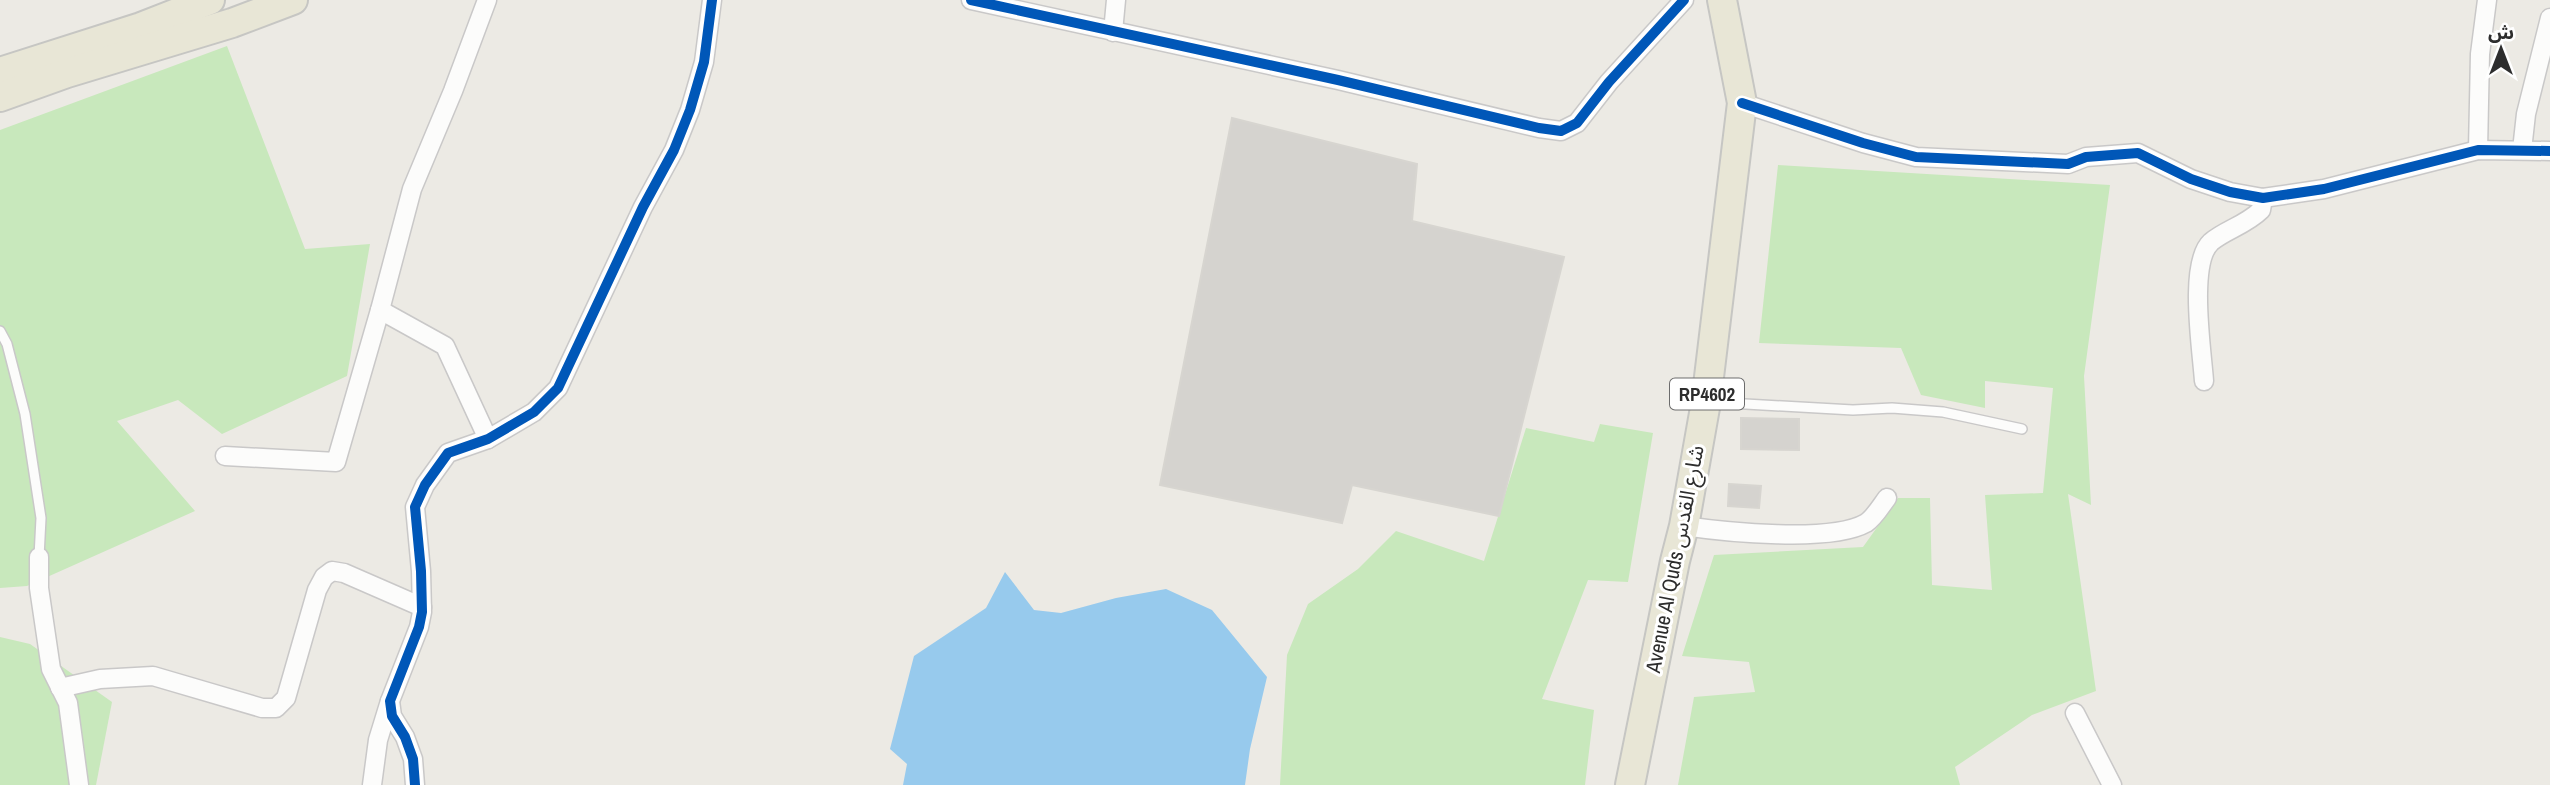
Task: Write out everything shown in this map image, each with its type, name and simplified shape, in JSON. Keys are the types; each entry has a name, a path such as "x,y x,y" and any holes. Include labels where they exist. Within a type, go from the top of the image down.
{"main road":[{"path":"0,72 141,27 210,0"},
{"name":"Avenue Al Quds شارع القدس","path":"1630,785 1684,526 1706,402 1742,103 1722,0"},
{"path":"0,97 68,73 232,23 281,3"}],"street":[{"path":"225,456 336,462 412,189 487,0"},
{"path":"372,785 378,740 390,701 419,628 422,607 415,507 425,485 448,453 488,439 534,412 558,388 643,207 678,140 699,85 709,37 712,0"},
{"path":"971,0 1561,131 1570,128 1586,114 1609,82 1684,0"},
{"path":"1113,32 1116,0"},
{"path":"2478,150 2480,54 2487,0"},
{"path":"2522,150 2526,114 2550,19"},
{"path":"1742,103 1863,143 1916,156 2068,164 2086,156 2138,153 2191,179 2230,192 2263,198 2325,189 2478,150 2550,151"},
{"path":"2204,381 2197,290 2198,266 2210,243 2249,221 2261,210 2263,198"},
{"path":"380,310 444,346 488,439"},
{"path":"1684,526 1740,534 1845,531 1868,522 1887,498"},
{"path":"39,557 39,588 51,669 68,703 79,785"},
{"path":"60,688 100,679 153,676 262,708 276,708 286,698 317,590 324,577 332,571 344,573 422,607"},
{"path":"390,701 392,716 405,737 413,759 415,785"},
{"path":"2075,713 2112,785"}],"lane":[{"path":"0,331 7,344 25,414 41,518 39,557"},
{"path":"1706,402 1943,412 2022,429"}],"green space":[{"path":"227,46 305,249 370,244 347,376 222,434 178,400 117,421 195,511 27,586 0,588 0,130"},
{"path":"1778,165 2110,185 2084,376 2091,505 2068,494 2096,691 2032,715 1955,767 1960,785 1678,785 1694,697 1755,692 1749,662 1682,656 1714,555 1863,547 1898,498 1930,498 1932,585 1992,590 1985,495 2043,493 2053,388 1985,381 1985,408 1921,395 1901,348 1759,343"},
{"path":"1600,424 1653,433 1628,582 1588,580 1542,699 1594,710 1585,785 1280,785 1287,655 1308,604 1358,569 1396,531 1484,561 1526,428 1594,442"},
{"path":"0,637 30,644 112,702 96,785 0,785"}],"water":[{"path":"1005,572 1034,610 1061,613 1116,598 1166,589 1212,610 1267,677 1250,749 1245,785 903,785 907,764 890,749 914,656 986,608"}],"building":[{"path":"1232,118 1417,164 1412,221 1564,257 1499,516 1352,485 1342,523 1160,485"},
{"path":"1741,418 1799,419 1799,450 1741,449"},
{"path":"1729,484 1761,486 1759,508 1728,506"}],"cycle path":[{"path":"415,785 413,759 405,737 392,716 390,701 419,627 422,612 415,507 425,485 448,453 488,439 534,412 558,388 643,207 674,150 690,110 704,62 712,0"},
{"path":"971,0 1561,131 1577,123 1609,82 1684,0"},
{"path":"1742,103 1863,143 1916,157 2068,164 2086,157 2138,153 2191,179 2230,192 2263,198 2324,189 2478,150 2550,151"}]}
